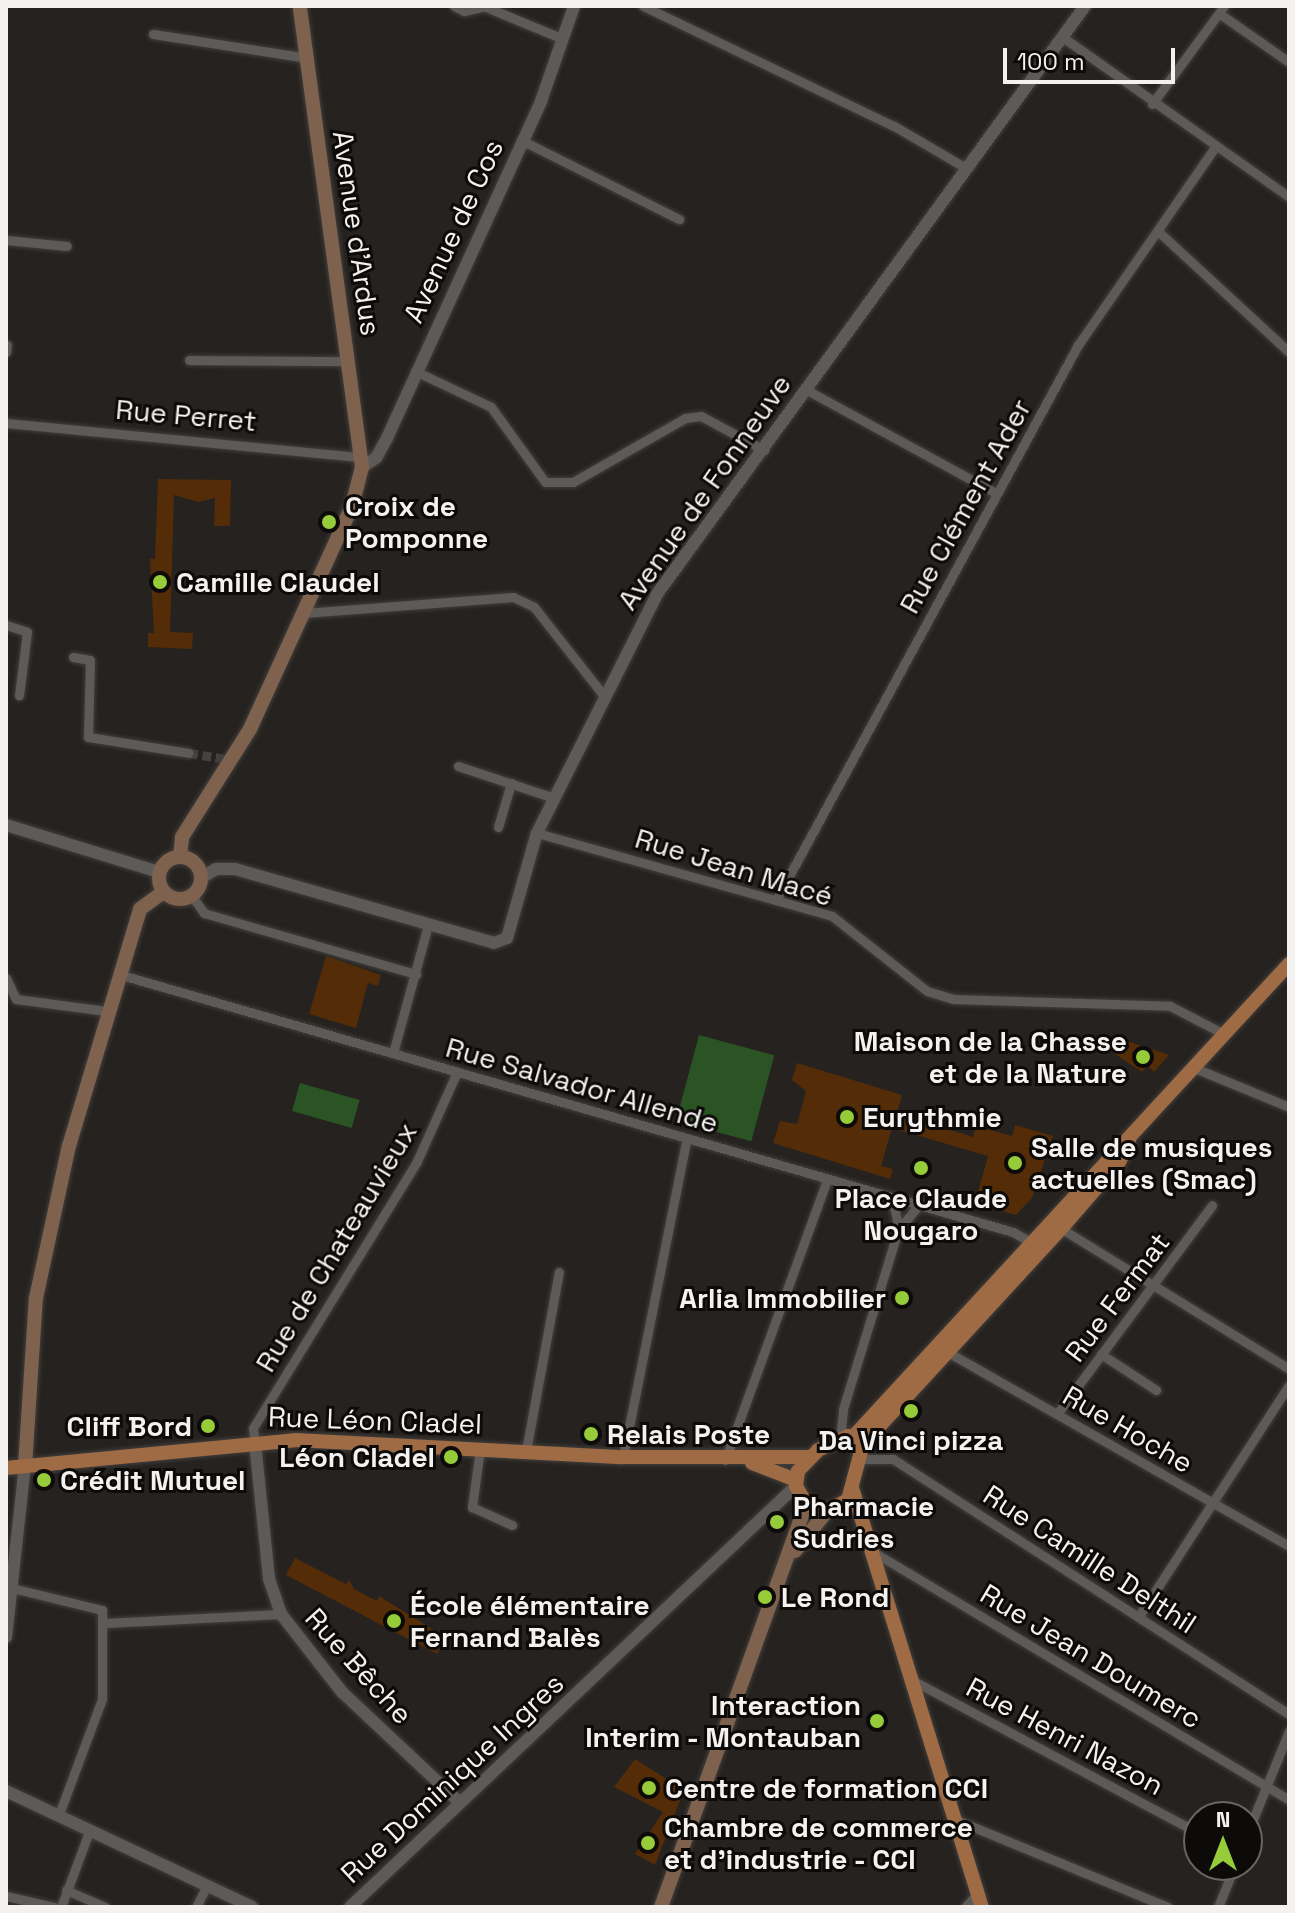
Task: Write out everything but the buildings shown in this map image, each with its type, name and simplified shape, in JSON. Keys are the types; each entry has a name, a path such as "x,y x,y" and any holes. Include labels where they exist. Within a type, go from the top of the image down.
{"main road":[{"name":"Avenue d'Ardus","path":"300,6 361,462"},
{"path":"163,892 159,872 180,857 182,837 250,729 352,506 361,462"},
{"path":"163,892 180,900 192,896 201,878 192,861 180,857"},
{"path":"25,1466 36,1298 106,1011 140,909 163,892"},
{"path":"661,1907 794,1551 806,1504 796,1483 809,1457 854,1444 944,1350 1131,1137 1197,1069 1224,1034 1289,964"},
{"path":"980,1900 853,1491 854,1444 1032,1243 1056,1224"},
{"name":"Rue Léon Cladel","path":"6,1468 255,1443 725,1460 809,1457"},
{"name":"Rue Léon Cladel","path":"744,1460 796,1483"},
{"path":"794,1551 827,1511 853,1491"},
{"path":"806,1504 827,1511"}],"street":[{"path":"454,6 486,6 561,38"},
{"name":"Avenue de Cos","path":"361,462 376,458 521,140 574,6"},
{"path":"643,6 894,126 966,168"},
{"name":"Avenue de Fonneuve","path":"201,878 216,869 235,869 500,944 510,930 537,833 657,594 1085,6"},
{"path":"1152,104 1222,10 1289,62"},
{"path":"153,34 308,58"},
{"path":"1061,36 1152,104 1289,197"},
{"path":"521,140 679,219"},
{"name":"Rue Clément Ader","path":"776,900 1078,345 1160,233 1215,147"},
{"path":"1160,233 1289,352"},
{"path":"6,240 67,246"},
{"path":"6,352 7,345"},
{"path":"189,360 348,361"},
{"path":"415,371 491,407 545,482 573,482 685,418 701,416 764,450"},
{"path":"805,389 996,493"},
{"name":"Rue Perret","path":"6,423 361,462"},
{"path":"304,613 513,597 534,607 604,696"},
{"path":"6,625 27,632 19,695"},
{"path":"73,657 90,660 88,737 189,753"},
{"path":"458,766 554,798"},
{"path":"498,827 511,783"},
{"path":"6,825 159,872"},
{"name":"Rue Jean Macé","path":"537,833 832,916 927,991 953,999 1170,1006 1224,1034"},
{"path":"192,896 204,913 416,974"},
{"path":"393,1053 428,925"},
{"name":"Rue Salvador Allende","path":"118,974 892,1197 1032,1243"},
{"path":"6,978 16,999 106,1011"},
{"path":"1197,1069 1289,1107"},
{"name":"Rue de Chateauvieux","path":"255,1443 253,1428 417,1161 457,1072"},
{"path":"623,1457 687,1138"},
{"path":"725,1460 827,1179"},
{"path":"892,1197 898,1230"},
{"path":"854,1444 843,1409 898,1230 919,1205"},
{"name":"Rue Fermat","path":"1057,1414 1212,1205"},
{"path":"1056,1224 1289,1369"},
{"path":"526,1451 559,1272"},
{"name":"Rue Hoche","path":"944,1350 1289,1546"},
{"path":"1101,1354 1156,1390"},
{"path":"1139,1616 1289,1385"},
{"name":"Rue Bêche","path":"255,1443 269,1579 281,1614 342,1692 460,1803"},
{"name":"Rue Camille Delthil","path":"854,1444 893,1459 1289,1714"},
{"path":"480,1449 472,1507 512,1525"},
{"path":"7,1628 12,1588 9,1563 25,1466"},
{"name":"Rue Dominique Ingres","path":"350,1907 796,1483"},
{"name":"Rue Jean Doumerc","path":"870,1550 1289,1800"},
{"path":"12,1588 102,1610 105,1623 102,1699 59,1814"},
{"path":"105,1623 281,1614"},
{"name":"Rue Henri Nazon","path":"910,1679 1183,1824"},
{"path":"1260,1801 1289,1731"},
{"path":"6,1791 252,1907"},
{"path":"954,1819 1168,1907"},
{"path":"61,1907 90,1829"},
{"path":"1218,1907 1229,1881"},
{"path":"196,1907 207,1885"},
{"path":"66,1890 105,1907"},
{"path":"6,1896 54,1907"},
{"path":"965,1907 980,1900"}],"green space":[{"path":"699,1035 774,1055 751,1141 676,1121"},
{"path":"300,1083 360,1100 352,1128 292,1111"}],"tunnel":[{"path":"189,753 232,760"}],"place":[{"name":"Croix de Pomponne","path":"329,522"},
{"name":"Camille Claudel","path":"160,582"},
{"name":"Maison de la Chasse et de la Nature","path":"1143,1057"},
{"name":"Eurythmie","path":"847,1117"},
{"name":"Salle de musiques actuelles (Smac)","path":"1015,1163"},
{"name":"Place Claude Nougaro","path":"921,1168"},
{"name":"Arlia Immobilier","path":"902,1298"},
{"name":"Da Vinci pizza","path":"911,1411"},
{"name":"Cliff Bord","path":"208,1426"},
{"name":"Relais Poste","path":"591,1434"},
{"name":"Léon Cladel","path":"451,1457"},
{"name":"Crédit Mutuel","path":"44,1480"},
{"name":"Pharmacie Sudries","path":"777,1522"},
{"name":"Le Rond","path":"765,1597"},
{"name":"École élémentaire Fernand Balès","path":"394,1621"},
{"name":"Interaction Interim - Montauban","path":"877,1721"},
{"name":"Centre de formation CCI","path":"649,1788"},
{"name":"Chambre de commerce et d'industrie - CCI","path":"648,1843"}]}
